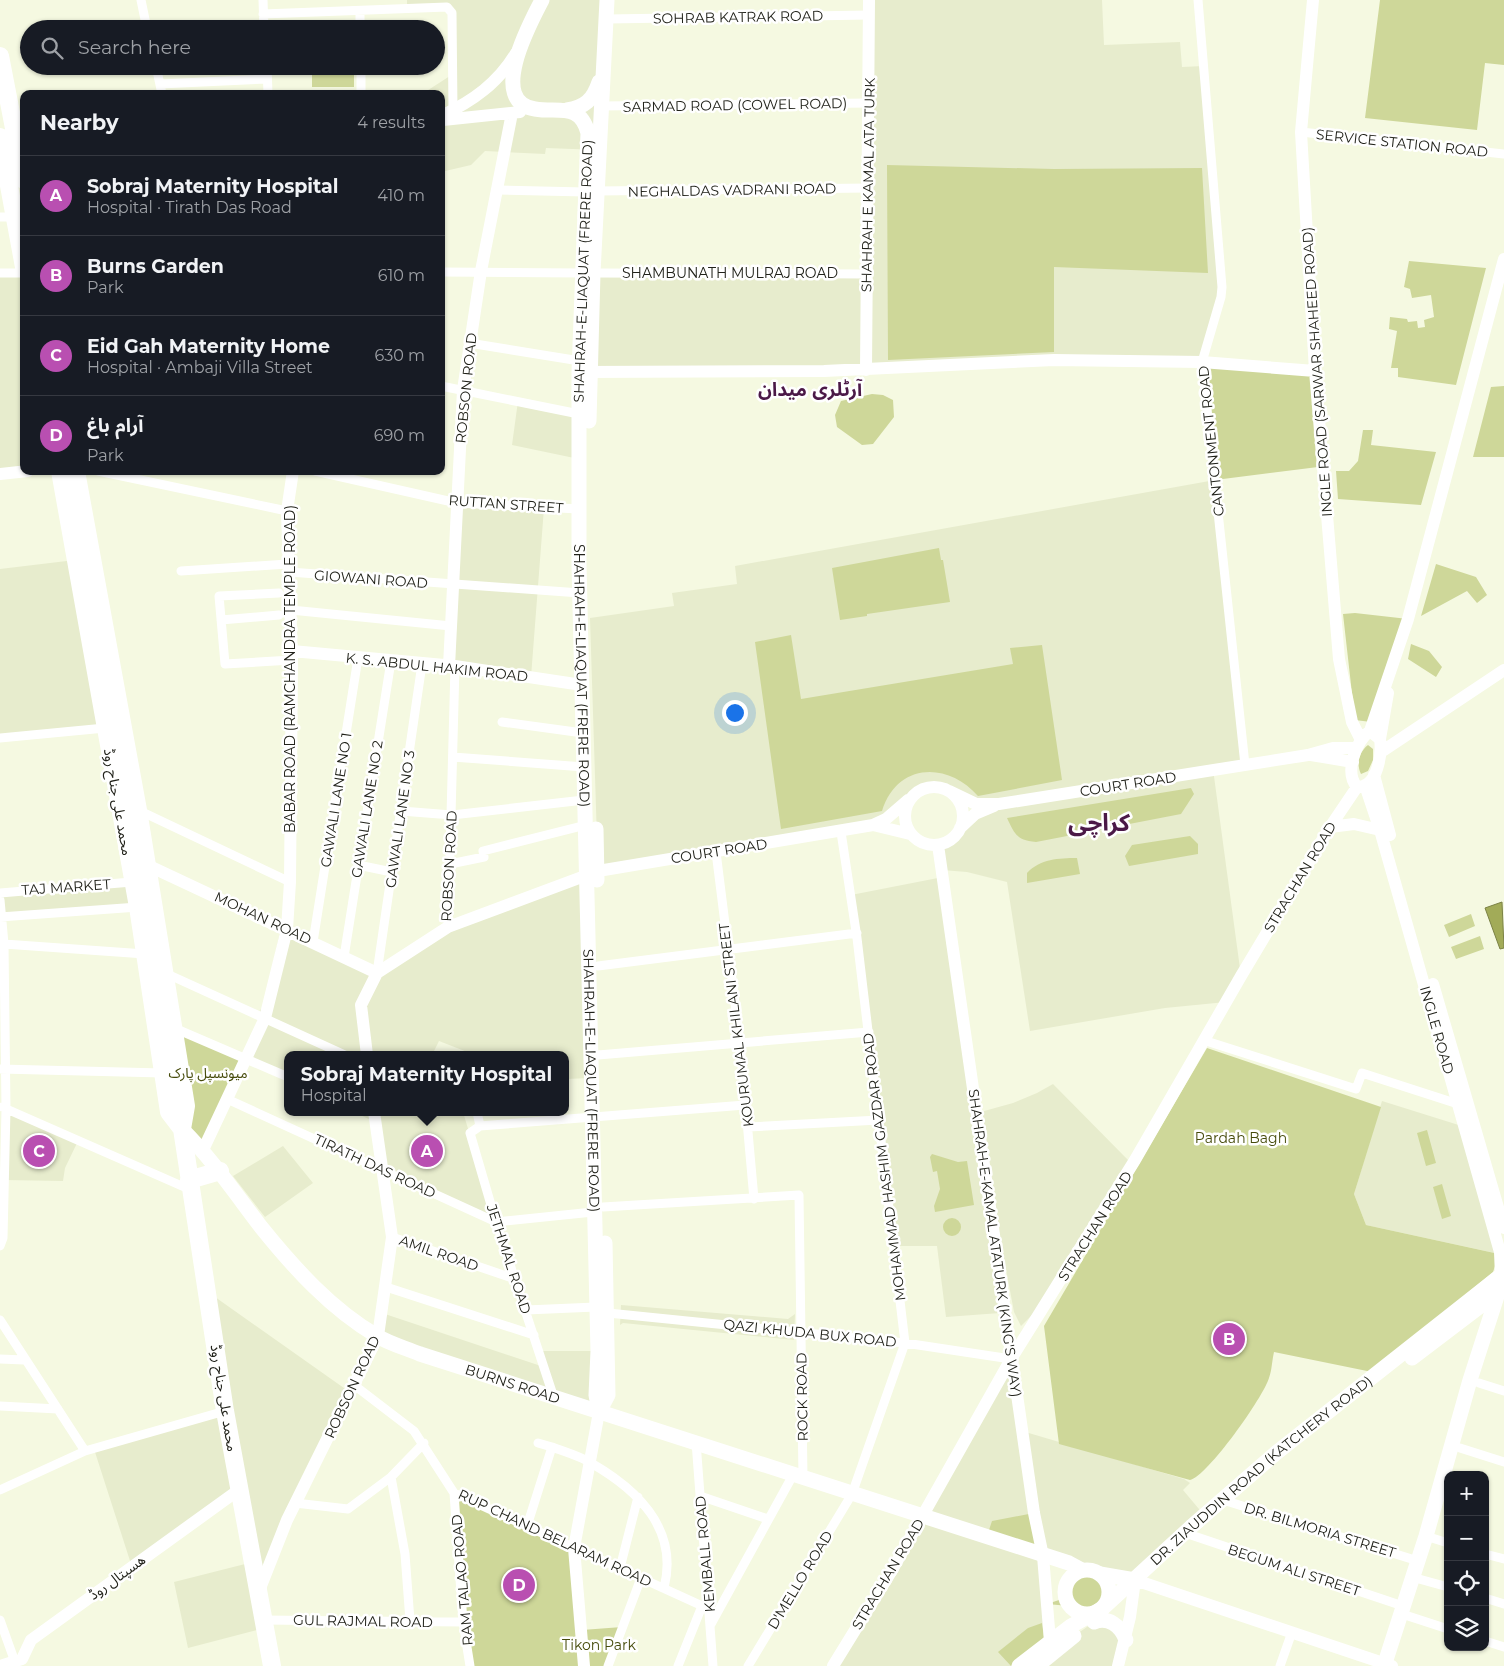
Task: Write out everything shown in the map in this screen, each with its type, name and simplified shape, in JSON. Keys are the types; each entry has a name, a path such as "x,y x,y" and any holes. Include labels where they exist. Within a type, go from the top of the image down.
{"highway":[{"path":"0,56 20,144"},
{"path":"0,137 7,217 20,255"},
{"name":"محمد علی جناح روڈ","path":"61,475 132,882 138,907 169,1112 182,1129"},
{"name":"محمد علی جناح روڈ","path":"77,475 138,810 186,1106 182,1129 225,1411 272,1666"},
{"path":"190,1185 220,1171"}],"main road":[{"path":"445,116 478,95 504,73 522,42 542,0"},
{"name":"SHAHRAH-E-LIAQUAT (FRERE ROAD)","path":"596,1117 598,966 593,872 584,800 579,414 583,369 591,191 606,49 607,0"},
{"name":"SHAHRAH E KAMAL ATA TURK","path":"866,370 869,0"},
{"name":"INGLE ROAD (SARWAR SHAHEED ROAD)","path":"1313,0 1301,132 1315,371 1339,659 1352,722 1359,744"},
{"path":"522,42 512,74 512,87 520,102 534,110"},
{"path":"445,116 578,108 589,103 596,93 606,49"},
{"name":"SHAHRAH-E-LIAQUAT (FRERE ROAD)","path":"567,110 581,117 588,133 591,191"},
{"name":"ROBSON ROAD","path":"452,666 450,626 462,390 481,271 512,113"},
{"path":"1374,775 1380,752 1375,735 1391,670 1424,562 1504,259"},
{"path":"583,369 866,370 1054,360 1202,362 1315,371"},
{"name":"SHAHRAH-E-LIAQUAT (FRERE ROAD)","path":"583,369 588,566 596,1117 602,1310 596,1396 599,1412 574,1548 584,1666"},
{"path":"0,474 20,472"},
{"name":"BABAR ROAD (RAMCHANDRA TEMPLE ROAD)","path":"203,1150 265,1018 287,929 290,882 292,656 285,612 289,568 287,511 292,475"},
{"name":"K. S. ABDUL HAKIM ROAD","path":"292,656 358,658 452,666 582,685"},
{"path":"1380,752 1504,670"},
{"path":"1353,762 1359,744 1375,735"},
{"name":"COURT ROAD","path":"949,791 976,804 999,804 1308,755 1333,748 1359,744"},
{"name":"COURT ROAD","path":"1308,755 1353,762"},
{"name":"INGLE ROAD","path":"1353,762 1352,774 1361,786 1380,830 1458,1104 1500,1252 1502,1286"},
{"name":"INGLE ROAD","path":"1374,775 1504,1228"},
{"name":"STRACHAN ROAD","path":"833,1666 922,1516 1011,1359 1135,1160 1203,1040 1330,828 1361,786 1374,775"},
{"path":"874,825 886,819 923,789 933,787 949,791 960,805 962,812 960,828"},
{"path":"912,797 905,811 904,821 910,834 918,841 931,846 938,845 954,837 960,828 975,814 999,804"},
{"path":"1330,828 1354,824 1380,830"},
{"name":"COURT ROAD","path":"593,872 874,825 910,834"},
{"name":"SHAHRAH-E-KAMAL ATATURK (KING'S WAY)","path":"938,845 1011,1359 1034,1513 1043,1556 1050,1641"},
{"name":"MOHAN ROAD","path":"147,865 287,929 377,973"},
{"path":"448,927 593,872"},
{"name":"ROBSON ROAD","path":"377,973 448,927"},
{"path":"367,1051 361,1005 377,973"},
{"name":"ROBSON ROAD","path":"259,1591 272,1553 295,1503 378,1336 392,1237 372,1116"},
{"name":"BURNS ROAD","path":"182,1129 203,1150 260,1226 308,1281 329,1302 378,1336 420,1354 554,1395 599,1412 696,1442 798,1477 1069,1563 1082,1570"},
{"path":"1453,1471 1479,1383 1502,1286"},
{"path":"1126,1640 1121,1630 1110,1621 1101,1619 1097,1615 1073,1610 1065,1594 1067,1583 1082,1570 1136,1583 1389,1665 1406,1611 1418,1561 1470,1380 1502,1286"},
{"name":"DR. ZIAUDDIN ROAD (KATCHERY ROAD)","path":"1037,1666 1136,1583 1186,1533 1276,1453 1502,1286"},
{"name":"ھسپتال روڈ","path":"15,1662 22,1660 31,1640 240,1488"},
{"path":"1406,1611 1420,1579 1444,1501"},
{"path":"1097,1615 1110,1590 1100,1574"},
{"path":"1118,1666 1126,1640 1136,1583"},
{"name":"DR. ZIAUDDIN ROAD (KATCHERY ROAD)","path":"1019,1666 1083,1618 1097,1615"},
{"path":"0,1666 15,1662"}],"street":[{"path":"141,0 145,20"},
{"path":"262,0 263,20"},
{"name":"CANTONMENT ROAD","path":"1198,0 1222,286 1202,362 1245,765"},
{"path":"263,14 440,6 450,9 445,116"},
{"path":"360,11 360,20"},
{"name":"SOHRAB KATRAK ROAD","path":"608,19 869,15"},
{"path":"158,75 161,89 267,79"},
{"path":"267,75 268,90"},
{"path":"361,75 361,90"},
{"name":"SARMAD ROAD (COWEL ROAD)","path":"601,106 868,104"},
{"name":"SERVICE STATION ROAD","path":"1301,132 1504,154"},
{"name":"NEGHALDAS VADRANI ROAD","path":"496,190 591,191 868,188"},
{"name":"SHAMBUNATH MULRAJ ROAD","path":"445,272 867,274"},
{"path":"0,273 20,273"},
{"path":"469,343 583,369"},
{"path":"445,387 579,414"},
{"path":"117,475 287,511"},
{"name":"RUTTAN STREET","path":"333,475 456,503 579,509"},
{"name":"GIOWANI ROAD","path":"181,571 289,568 452,585 580,593"},
{"path":"279,593 219,596 221,620 285,612 450,626"},
{"name":"K. S. ABDUL HAKIM ROAD","path":"221,620 225,664 292,656"},
{"name":"GAWALI LANE NO 1","path":"314,942 358,658"},
{"name":"GAWALI LANE NO 2","path":"344,957 391,661"},
{"name":"GAWALI LANE NO 3","path":"377,973 422,664"},
{"name":"ROBSON ROAD","path":"448,927 453,757 452,666"},
{"path":"502,722 583,733"},
{"path":"0,738 105,728"},
{"path":"453,757 584,767"},
{"path":"401,811 452,815 584,800"},
{"path":"138,810 290,882"},
{"path":"450,864 484,856 483,852 586,826"},
{"name":"MOHAMMAD HASHIM GAZDAR ROAD","path":"841,832 856,933 905,1343 852,1494"},
{"name":"KOURUMAL KHILANI STREET","path":"716,852 740,1043 754,1199"},
{"path":"358,865 392,872"},
{"name":"TAJ MARKET","path":"0,893 132,882"},
{"path":"0,900 4,944 1,1240"},
{"path":"1,917 138,907"},
{"path":"598,966 856,933"},
{"path":"4,944 144,954"},
{"path":"164,973 336,1051"},
{"path":"173,1028 284,1075"},
{"path":"598,1055 868,1032"},
{"path":"1203,1040 1356,1089 1362,1073 1458,1104"},
{"path":"2,1068 162,1073"},
{"name":"TIRATH DAS ROAD","path":"227,1099 496,1222"},
{"path":"478,1116 480,1126 745,1106"},
{"path":"3,1108 190,1185"},
{"path":"748,1127 879,1120"},
{"name":"JETHMAL ROAD","path":"480,1126 470,1133 496,1222 554,1395"},
{"name":"ROCK ROAD","path":"754,1199 799,1196 801,1332 798,1477"},
{"path":"496,1222 598,1210 754,1199"},
{"name":"AMIL ROAD","path":"392,1237 515,1279"},
{"path":"386,1287 534,1335"},
{"name":"QAZI KHUDA BUX ROAD","path":"526,1310 602,1310 905,1343 1011,1359"},
{"path":"0,1320 24,1360 85,1451"},
{"path":"0,1359 24,1360"},
{"path":"1479,1383 1504,1392"},
{"name":"RUP CHAND BELARAM ROAD","path":"354,1385 414,1431 424,1443 454,1493 705,1607"},
{"path":"0,1406 58,1409"},
{"path":"0,1490 85,1451 225,1411"},
{"name":"KEMBALL ROAD","path":"696,1442 705,1607 711,1625 713,1666"},
{"path":"295,1503 348,1509 391,1477 424,1443"},
{"path":"538,1443 591,1462 638,1497 657,1524 665,1546 668,1574 664,1588"},
{"path":"527,1526 552,1448"},
{"path":"1460,1448 1504,1462"},
{"path":"391,1477 404,1554 410,1621"},
{"path":"711,1625 768,1519 798,1477"},
{"name":"RAM TALAO ROAD","path":"454,1493 463,1622 470,1666"},
{"name":"D'MELLO ROAD","path":"748,1666 852,1494"},
{"path":"700,1496 768,1519"},
{"path":"620,1568 638,1497"},
{"name":"DR. BILMORIA STREET","path":"1225,1500 1418,1561"},
{"name":"BEGUM ALI STREET","path":"1186,1533 1406,1611 1444,1627"},
{"path":"1432,1538 1444,1542"},
{"path":"1489,1555 1504,1559"},
{"path":"608,1666 641,1578"},
{"path":"1420,1579 1444,1586"},
{"path":"1489,1599 1504,1604"},
{"path":"678,1666 705,1607"},
{"path":"0,1620 15,1662"},
{"name":"GUL RAJMAL ROAD","path":"263,1620 463,1622"},
{"path":"1280,1666 1292,1632"},
{"path":"1489,1642 1504,1647"}],"shaded area":[{"path":"407,0 610,0 599,150 546,148 545,154 485,151 471,165 445,171 445,90 428,90 453,74 450,9 407,8"},
{"path":"869,0 1102,0 1104,45 1180,42 1182,67 1204,66 1222,287 1202,362 590,373 593,273 867,273"},
{"path":"0,273 20,273 20,472 0,474"},
{"path":"518,401 579,414 579,459 512,445"},
{"path":"1215,480 1244,764 1213,769 1241,976 1226,1002 1165,1008 1030,1031 1007,882 967,872 942,870 941,846 975,814 976,804 961,805 955,796 939,787 923,789 886,819 598,871 590,618 674,606 672,593 737,584 735,566"},
{"path":"456,503 544,508 531,677 455,666"},
{"path":"75,560 105,728 0,738 0,569"},
{"path":"587,874 591,1078 569,1079 569,1051 465,1051 439,1041 434,1051 284,1051 284,1080 249,1064 260,1010 263,1008 280,932 375,978 448,927"},
{"path":"943,877 1000,1313 946,1317 937,1246 893,1246 851,895"},
{"path":"132,882 138,907 2,917 0,893"},
{"path":"1502,902 1504,948 1500,949 1485,908"},
{"path":"1053,1084 1129,1161 1040,1307 1021,1326 1014,1312 977,1113 1013,1103"},
{"path":"1382,1101 1465,1127 1504,1255 1366,1225 1354,1194"},
{"path":"6,1109 78,1141 65,1168 63,1181 4,1180"},
{"path":"362,1116 464,1116 496,1222 381,1168 375,1122"},
{"path":"283,1146 313,1183 265,1217 233,1176"},
{"path":"208,1292 351,1393 257,1584 265,1628 188,1648 174,1582 253,1562 240,1489 132,1567 94,1449 225,1411"},
{"path":"621,1305 788,1319 795,1314 794,1340 623,1323 620,1325"},
{"path":"382,1313 544,1367 540,1351 598,1351 599,1412 378,1336"},
{"path":"1011,1359 1022,1431 1184,1479 1190,1483 1183,1490 1204,1515 1135,1580 1041,1555 1050,1641 1067,1641 1094,1622 1121,1630 1118,1666 833,1666"}],"green space":[{"path":"1380,0 1504,0 1504,65 1485,63 1477,130 1365,118"},
{"path":"312,75 354,75 354,87 312,87"},
{"path":"887,165 1054,169 1202,168 1208,273 1054,267 1054,352 888,360"},
{"path":"1409,261 1486,268 1456,385 1398,377 1398,368 1391,368 1397,331 1389,329 1390,317 1407,319 1408,322 1417,321 1418,328 1425,327 1424,320 1434,317 1431,295 1412,298 1410,289 1404,287"},
{"path":"1202,362 1316,371 1326,466 1215,480"},
{"path":"1504,386 1504,457 1473,457 1491,387"},
{"path":"872,394 883,395 893,400 894,417 873,444 862,445 837,427 835,415 841,401"},
{"path":"1363,430 1373,430 1371,445 1436,452 1421,505 1338,499 1336,471 1349,471 1358,461"},
{"path":"939,548 941,560 943,560 950,602 867,614 867,616 840,620 832,568"},
{"path":"1436,564 1476,577 1487,595 1477,603 1467,591 1421,616"},
{"path":"1355,613 1408,619 1379,723 1355,720 1343,614"},
{"path":"791,635 801,699 1013,664 1010,648 1042,645 1062,780 978,796 966,785 952,777 924,772 911,776 899,783 889,795 882,811 781,829 755,642"},
{"path":"1411,644 1429,651 1442,667 1436,677 1408,659"},
{"path":"1368,745 1373,749 1373,760 1368,771 1361,774 1359,758 1362,751"},
{"path":"1191,788 1194,794 1181,814 1036,842 1017,836 1007,818"},
{"path":"1190,836 1198,844 1198,854 1129,866 1125,856 1132,845"},
{"path":"1077,858 1080,874 1027,883 1027,873 1044,862"},
{"path":"1471,914 1475,926 1449,937 1444,925"},
{"path":"1480,936 1484,949 1456,959 1451,947"},
{"name":"میونسپل پارک","path":"173,1028 247,1059 203,1150 182,1129"},
{"name":"Pardah Bagh","path":"1207,1048 1381,1107 1354,1194 1366,1225 1499,1254 1493,1272 1372,1372 1274,1352 1269,1378 1257,1401 1221,1451 1209,1465 1190,1480 1059,1444 1044,1326"},
{"path":"1427,1130 1436,1163 1426,1166 1417,1133"},
{"path":"932,1154 958,1162 967,1161 974,1205 935,1212 934,1206 940,1189 937,1171 933,1172 930,1157"},
{"path":"1442,1184 1451,1216 1442,1219 1433,1187"},
{"path":"952,1218 958,1221 961,1227 958,1233 952,1236 946,1233 943,1227 946,1221"},
{"path":"454,1493 574,1548 583,1666 470,1666"},
{"path":"1034,1513 1041,1555 987,1536 992,1521"},
{"path":"1089,1570 1096,1572 1107,1583 1108,1598 1080,1613 1069,1606 1047,1604 1065,1598 1067,1582 1070,1578 1078,1573"},
{"path":"1042,1623 1044,1638 1011,1666 998,1652 1028,1628"},
{"name":"Tikon Park","path":"622,1627 608,1666 584,1666 582,1630"}],"place":[{"name":"Eid Gah Maternity Home","path":"39,1151"},
{"name":"Sobraj Maternity Hospital","path":"427,1151"},
{"name":"Burns Garden","path":"1229,1339"},
{"name":"آرام باغ","path":"519,1585"}],"district":[{"name":"آرٹلری میدان","path":"810,389"},
{"name":"کراچی","path":"1099,822"}]}
